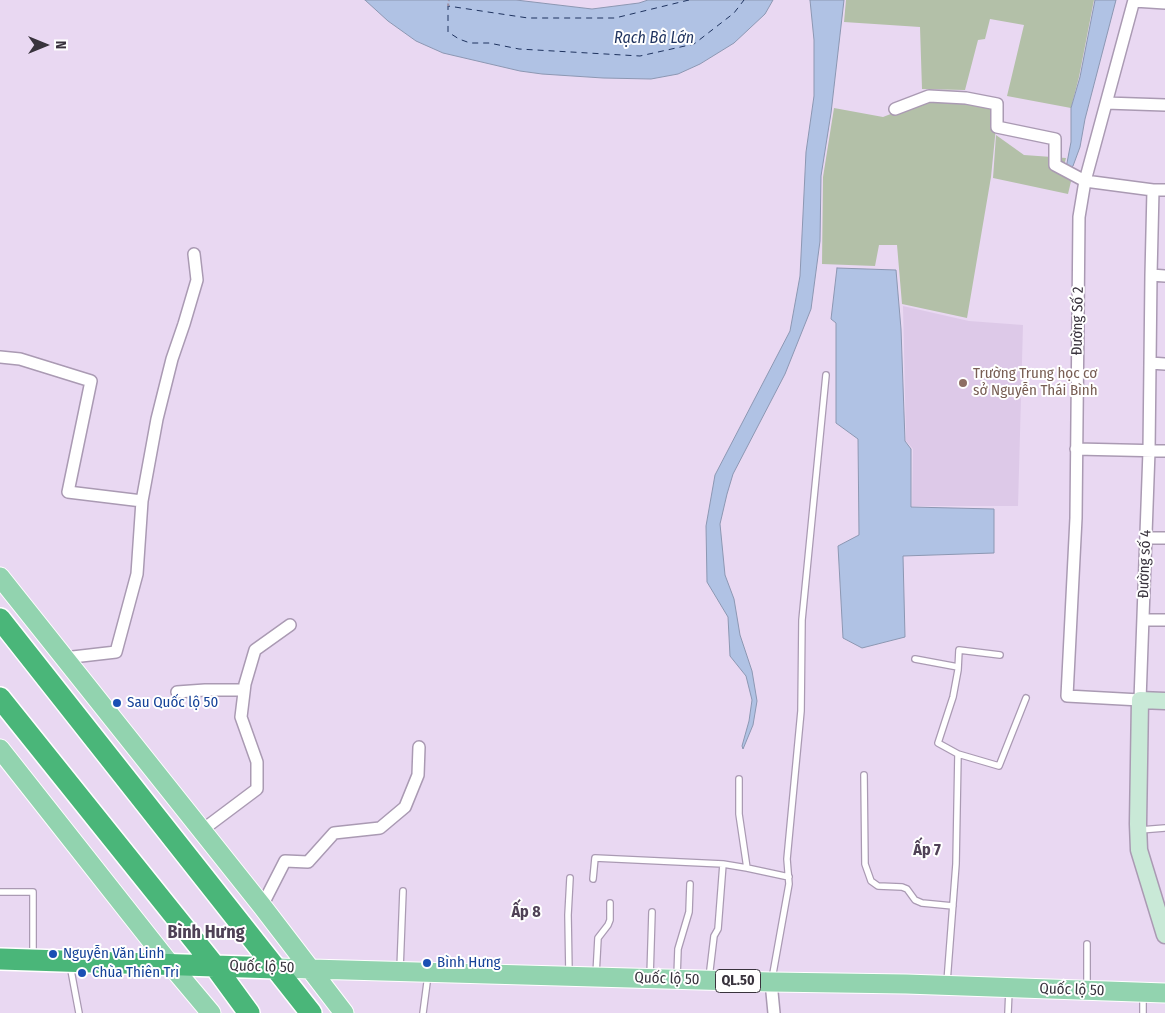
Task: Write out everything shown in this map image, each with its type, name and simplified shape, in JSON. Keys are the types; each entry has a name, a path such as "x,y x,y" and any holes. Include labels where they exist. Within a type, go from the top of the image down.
{"highway":[{"path":"0,619 311,1013"},
{"path":"0,698 214,965 249,1013"},
{"name":"QL.50","path":"0,959 169,963"},
{"name":"Quốc lộ 50","path":"169,963 276,968"}],"main road":[{"path":"0,577 262,906 344,1013"},
{"path":"0,749 204,1009"},
{"name":"Quốc lộ 50","path":"276,968 1165,993"}],"street":[{"path":"1134,0 1165,3"},
{"name":"Đường Số 2","path":"1134,0 1085,181 1079,218 1076,518 1067,696 1140,700"},
{"path":"895,109 929,96 966,98 998,104 998,127 1055,139 1055,165 1085,181 1159,190"},
{"path":"1106,103 1165,105"},
{"name":"Đường số 4","path":"1159,190 1151,275 1149,451 1140,700 1138,830 1139,850 1165,935"},
{"path":"64,658 116,652 137,574 142,501 157,419 172,359 197,280 194,254"},
{"path":"1151,275 1165,276"},
{"path":"0,357 20,359 91,382 68,492 142,501"},
{"path":"1150,363 1165,364"},
{"path":"1076,449 1165,451"},
{"path":"1146,538 1165,538"},
{"path":"1143,620 1165,620"},
{"path":"201,831 257,789 256,762 241,718 244,690 254,650 290,625"},
{"path":"177,692 244,690"},
{"path":"1140,700 1165,701"},
{"path":"262,906 285,860 308,862 334,833 380,828 405,807 418,775 419,747"},
{"path":"771,982 774,1013"}],"lane":[{"path":"771,982 789,884 787,859 801,711 802,620 826,375"},
{"path":"1000,655 959,650 953,696 938,743 958,754 999,766 1026,698"},
{"path":"916,659 958,667"},
{"path":"947,986 956,864 958,754"},
{"path":"864,776 865,864 868,877 878,886 907,889 914,900 922,903 953,906"},
{"path":"739,779 739,814 747,868"},
{"path":"1138,830 1165,828"},
{"path":"593,879 595,858 723,864 789,877"},
{"path":"709,980 714,936 718,928 723,864"},
{"path":"570,878 568,915 570,976"},
{"path":"677,979 678,950 689,912 690,884"},
{"path":"400,972 403,891"},
{"path":"0,892 33,892 33,960"},
{"path":"596,977 598,938 608,926 610,903"},
{"path":"650,979 652,912"},
{"path":"1087,944 1087,991"},
{"path":"69,961 79,1013"},
{"path":"423,1013 428,972"},
{"path":"1008,1013 1009,988"},
{"path":"1143,993 1143,1013"}],"path":[{"path":"448,6 449,0"}],"shaded area":[{"name":"Trường Trung học cơ sở Nguyễn Thái Bình","path":"903,306 969,321 1023,325 1018,506 912,506 913,449 906,441"}],"green space":[{"path":"846,0 1094,0 1071,108 1007,96 1024,25 990,19 985,39 978,40 965,90 922,89 920,27 844,22"},
{"path":"929,99 995,106 996,127 991,177 967,318 902,304 897,245 879,245 875,266 822,264 823,177 834,108 883,117"},
{"path":"996,135 1024,155 1066,158 1064,166 1073,173 1068,194 993,178"}],"water":[{"name":"Rạch Bà Lớn","path":"365,0 516,0 592,9 639,3 648,0 773,0 765,14 734,43 700,64 678,74 651,79 542,74 520,71 443,53 416,41 388,21"},
{"path":"810,0 844,0 831,113 821,176 820,241 811,309 785,374 733,474 720,524 725,575 734,599 740,635 752,671 757,701 753,725 743,749 742,746 749,721 752,700 746,676 730,656 728,617 707,582 706,526 715,475 790,331 800,276 806,152 814,96 814,40"},
{"path":"1095,0 1116,0 1085,119 1080,147 1073,166 1068,170 1066,168 1071,142 1071,108 1080,77"},
{"path":"837,268 896,270 901,329 905,441 911,449 911,507 994,509 994,553 903,556 905,637 862,648 843,638 838,546 859,535 858,439 836,423 836,323 831,319"}],"ferry route":[{"path":"689,0 615,18 528,18 448,6 448,32 470,43 489,43 519,49 640,56 694,44 734,13 744,0"}],"place":[{"name":"Trường Trung học cơ sở Nguyễn Thái Bình","path":"963,383"},
{"name":"Sau Quốc lộ 50","path":"117,703"},
{"name":"Nguyễn Văn Linh","path":"53,954"},
{"name":"Bình Hưng","path":"427,963"},
{"name":"Chùa Thiên Trì","path":"82,973"}],"district":[{"name":"Ấp 7","path":"927,851"},
{"name":"Ấp 8","path":"526,913"},
{"name":"Bình Hưng","path":"206,933"}]}
